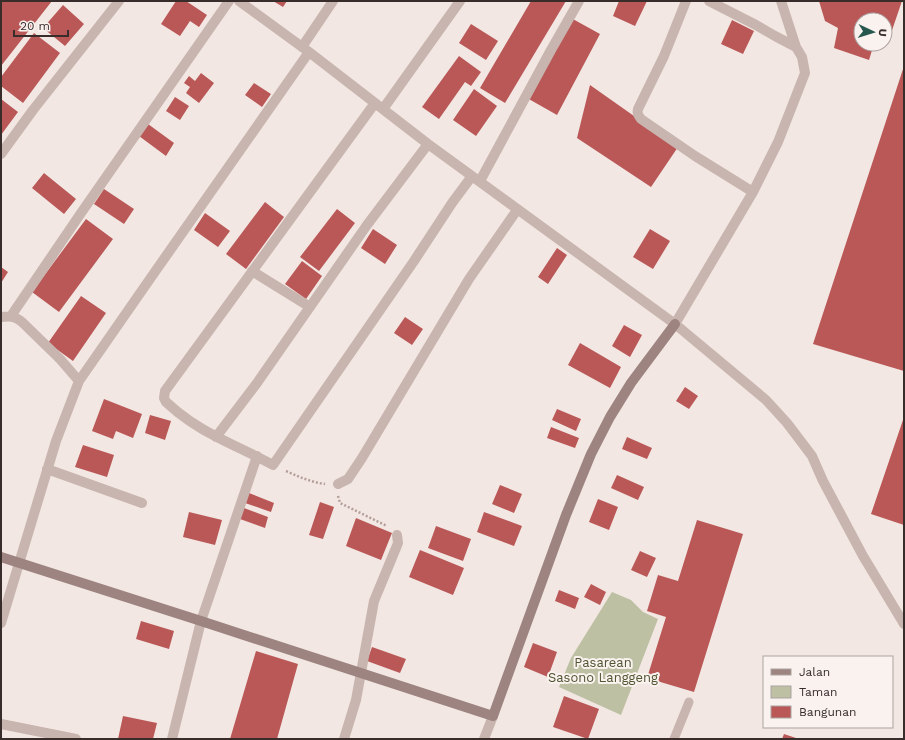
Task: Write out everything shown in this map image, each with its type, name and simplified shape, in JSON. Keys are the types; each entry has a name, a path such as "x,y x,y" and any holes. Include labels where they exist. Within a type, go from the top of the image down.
{"street":[{"path":"1,154 33,110 120,1"},
{"path":"6,317 81,213 229,1"},
{"path":"239,1 517,210 675,324 766,400 787,423 812,456 823,481 863,556 904,624"},
{"path":"1,623 47,469 79,381 306,50 333,1"},
{"path":"460,1 252,272 165,391 164,398 169,405 191,422 216,437 273,465 414,261 452,203 476,178 579,1"},
{"path":"686,1 664,56 637,112 641,119 695,156 753,192"},
{"path":"709,1 796,47"},
{"path":"484,739 566,515 591,454 610,417 631,383 675,324 753,192 778,142 805,73 802,56 796,47 781,1"},
{"path":"216,437 257,383 367,225 428,144"},
{"path":"338,484 348,479 469,280 517,210"},
{"path":"252,272 310,307"},
{"path":"6,317 16,318 22,322 60,359 79,381"},
{"path":"172,739 201,621 257,456"},
{"path":"47,469 142,503"},
{"path":"344,739 356,700 374,601 398,543 397,535"},
{"path":"1,557 361,672 493,716"},
{"path":"1,724 76,739"}],"lane":[{"path":"674,739 689,702"}],"path":[{"path":"273,465 315,483 338,484 338,498 340,503 390,527 397,535"}],"green space":[{"name":"Pasarean Sasono Langgeng","path":"612,592 631,600 643,612 658,619 621,715 559,687 571,658"}],"building":[{"path":"1,1 52,1 1,66"},
{"path":"176,1 186,1 207,15 199,27 190,21 180,36 161,24"},
{"path":"273,1 287,1 283,7"},
{"path":"531,1 566,1 505,103 480,88"},
{"path":"619,1 647,1 635,26 613,16"},
{"path":"819,1 902,1 893,27 893,12 853,12 853,52 872,52 869,60 834,48 838,28 825,21"},
{"path":"63,5 84,24 65,46 43,28"},
{"path":"571,18 600,34 557,115 527,98"},
{"path":"732,20 754,31 743,54 721,44"},
{"path":"471,24 498,41 486,60 459,43"},
{"path":"34,33 60,53 23,103 1,86 1,77"},
{"path":"459,56 481,72 471,86 465,82 439,119 422,107"},
{"path":"904,66 904,371 813,344"},
{"path":"201,73 214,83 199,103 186,93 190,87 184,83 189,76 195,81"},
{"path":"254,83 271,94 262,107 245,95"},
{"path":"590,85 678,147 651,187 577,138"},
{"path":"474,89 497,106 476,136 453,120"},
{"path":"175,97 189,106 180,120 166,111"},
{"path":"1,99 18,112 1,135"},
{"path":"148,124 174,143 166,156 139,136"},
{"path":"44,173 76,199 64,214 32,188"},
{"path":"104,189 134,209 124,224 94,204"},
{"path":"265,202 284,217 246,269 226,254"},
{"path":"337,209 355,223 319,271 300,257"},
{"path":"205,213 230,231 218,247 194,230"},
{"path":"86,219 113,239 59,312 32,292"},
{"path":"373,229 397,245 385,264 361,248"},
{"path":"650,229 670,241 653,269 633,257"},
{"path":"557,248 567,255 548,284 538,277"},
{"path":"302,261 322,276 306,299 285,284"},
{"path":"1,267 8,272 1,283"},
{"path":"81,296 106,313 73,361 48,343"},
{"path":"405,317 423,329 412,345 394,333"},
{"path":"624,325 642,335 630,357 612,346"},
{"path":"580,343 621,367 610,388 568,365"},
{"path":"685,387 698,396 689,409 676,401"},
{"path":"104,399 142,414 133,438 116,431 113,439 92,431"},
{"path":"557,409 581,419 576,431 552,420"},
{"path":"150,415 171,421 165,440 145,433"},
{"path":"904,417 904,525 871,514"},
{"path":"551,427 579,438 575,448 547,438"},
{"path":"627,437 652,448 647,459 622,449"},
{"path":"83,445 114,455 107,477 75,467"},
{"path":"617,475 644,487 638,500 611,488"},
{"path":"500,485 522,494 514,513 492,504"},
{"path":"249,493 274,503 271,512 245,503"},
{"path":"598,499 618,507 609,530 589,522"},
{"path":"320,502 334,507 323,539 309,535"},
{"path":"244,508 268,517 265,528 240,519"},
{"path":"189,512 222,520 215,545 183,537"},
{"path":"484,512 522,526 514,546 477,532"},
{"path":"356,518 392,533 381,560 346,546"},
{"path":"697,520 743,534 694,692 647,678 666,617 647,611 658,575 678,581"},
{"path":"436,526 471,539 463,561 428,548"},
{"path":"420,550 464,568 453,595 409,577"},
{"path":"640,551 656,558 647,577 631,570"},
{"path":"591,584 606,592 600,605 584,597"},
{"path":"559,590 579,598 575,609 555,601"},
{"path":"141,621 174,631 169,649 136,639"},
{"path":"533,643 557,652 548,677 524,667"},
{"path":"372,647 406,659 400,673 367,661"},
{"path":"256,651 298,664 277,739 230,739"},
{"path":"564,696 599,709 588,739 553,727"},
{"path":"123,716 157,723 153,739 118,739"},
{"path":"784,734 799,739 782,739"}]}
